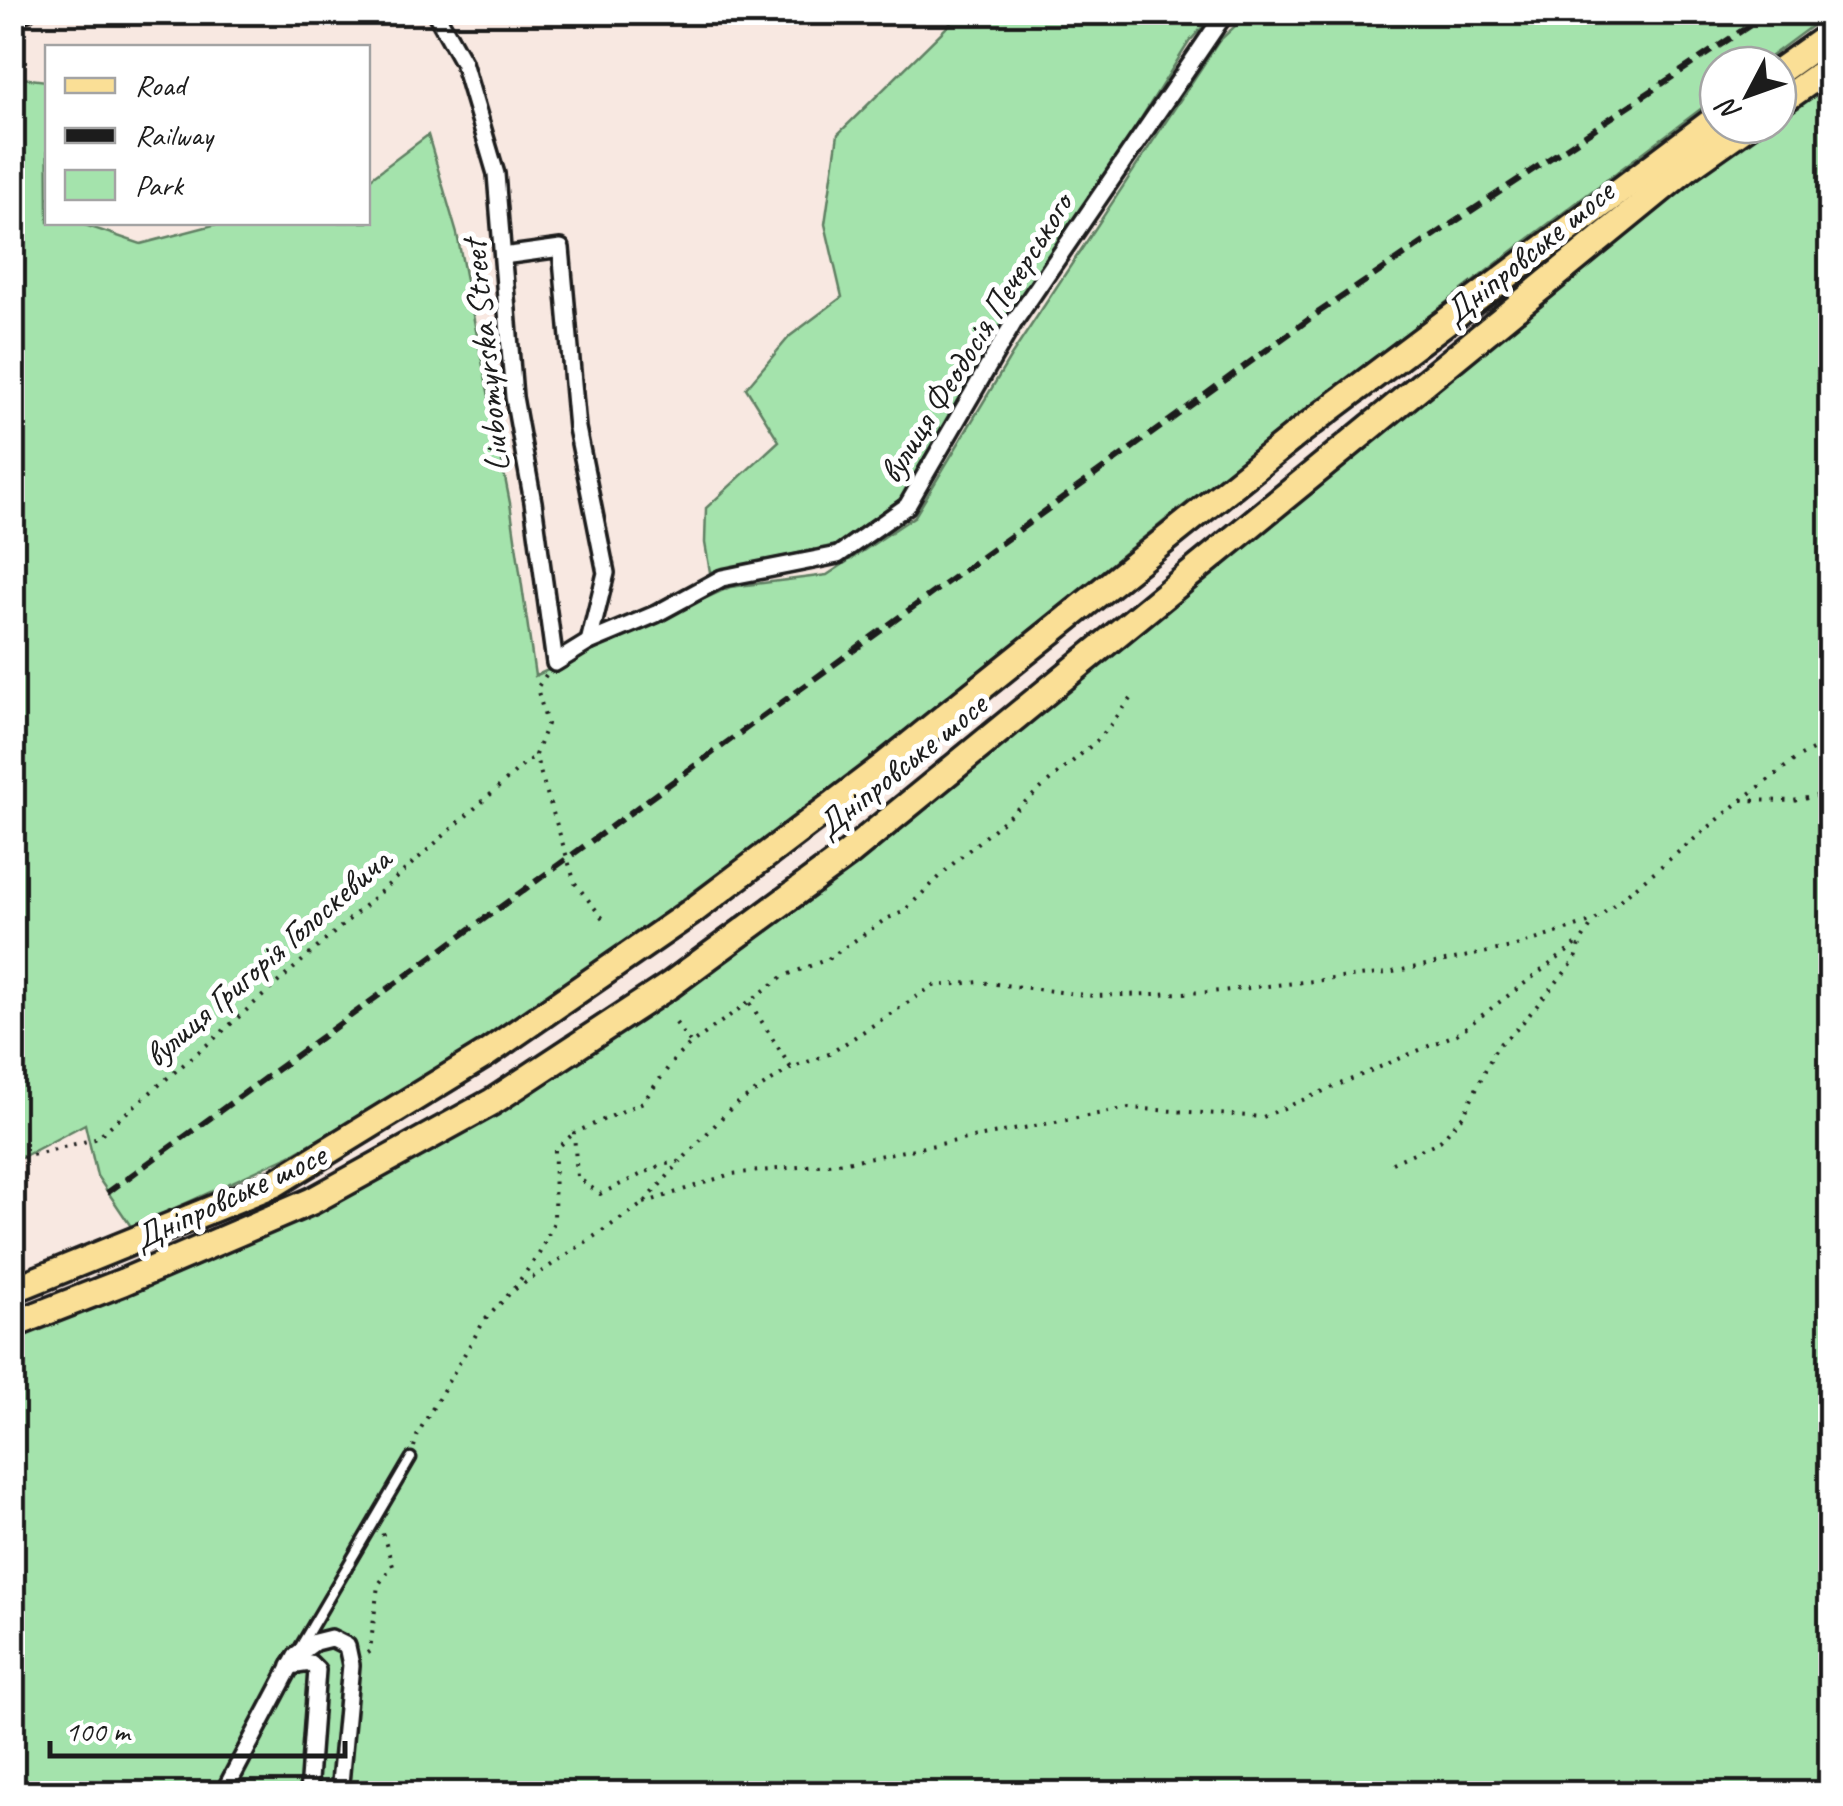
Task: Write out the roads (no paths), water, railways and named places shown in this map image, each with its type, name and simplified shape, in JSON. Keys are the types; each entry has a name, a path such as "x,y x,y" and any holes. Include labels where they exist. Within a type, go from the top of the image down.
{"main road":[{"path":"1798,58 1830,35"},
{"path":"1798,89 1830,66"},
{"name":"Дніпровське шосе","path":"12,1290 274,1184 486,1054 690,913 881,768 1302,430 1698,132"},
{"name":"Дніпровське шосе","path":"12,1325 123,1282 312,1200 492,1102 670,985 848,854 1720,145"}],"street":[{"path":"12,18 26,12"},
{"name":"Liubomyrska Street","path":"435,12 463,62 496,174 514,397 555,663 589,642"},
{"name":"вулиця Феодосія Печерського","path":"589,642 656,614 722,578 838,555 907,506 1014,322 1226,12"},
{"path":"503,256 561,248 578,428 606,573 589,642"},
{"path":"223,1794 293,1661 315,1642 331,1638 347,1646 350,1664 339,1794"},
{"path":"293,1661 310,1663 317,1670 308,1794"}],"lane":[{"path":"293,1661 411,1458"}],"railway":[{"path":"107,1193 1319,312 1770,12"}]}
